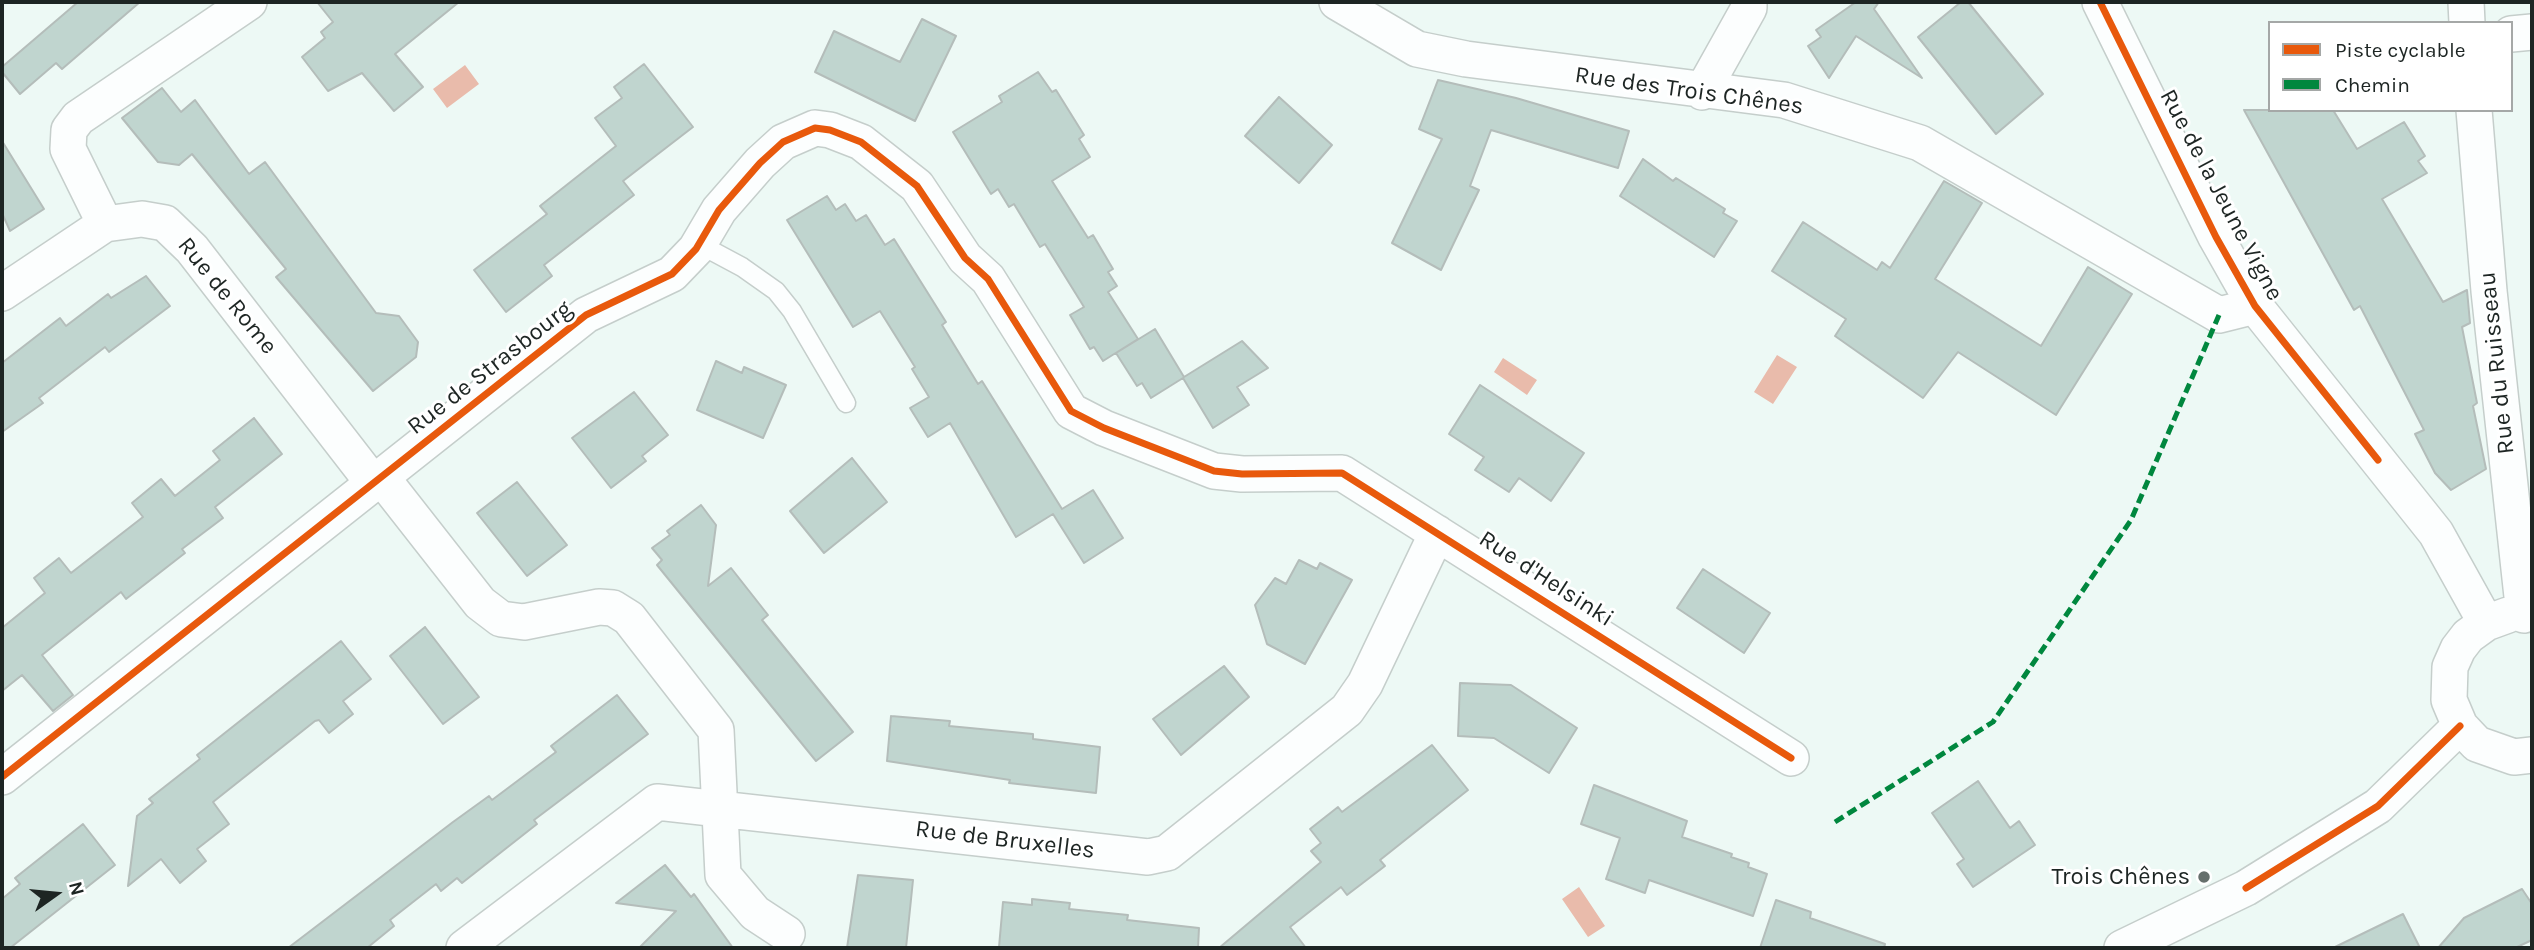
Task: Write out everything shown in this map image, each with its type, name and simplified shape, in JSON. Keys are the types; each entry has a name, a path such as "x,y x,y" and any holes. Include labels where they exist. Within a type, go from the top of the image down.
{"street":[{"path":"105,224 68,149 69,130 78,118 249,2"},
{"name":"Rue des Trois Chênes","path":"1337,2 1417,49 1466,60 1702,92 1784,100 1920,143 2219,315 2255,306"},
{"path":"1702,92 1749,8 1749,2"},
{"name":"Rue de la Jeune Vigne","path":"2100,2 2216,237 2255,306 2436,533 2486,623"},
{"path":"2466,2 2467,21"},
{"path":"2513,34 2532,32"},
{"name":"Rue du Ruisseau","path":"2474,112 2489,291 2528,616"},
{"name":"Rue de Strasbourg","path":"2,777 586,315 672,274 698,244 719,210 783,142 815,128 830,130 861,142 917,186 965,258 988,279 1071,411 1104,428 1213,471 1268,475"},
{"name":"Rue de Rome","path":"2,293 105,224 127,219 165,223 192,248 378,481 480,603 501,620 524,622 599,607 613,608 629,618 716,730 722,807"},
{"name":"Rue d'Helsinki","path":"1268,475 1342,473 1791,758"},
{"name":"Rue de Bruxelles","path":"464,948 657,802 722,807 1148,857 1167,853 1347,710 1365,684 1437,533"},
{"path":"2528,616 2505,616 2486,623 2468,636 2450,667 2449,700 2460,726 2477,744 2514,757 2532,755"},
{"path":"2122,948 2246,888 2378,806 2460,726"},
{"path":"722,807 723,875 755,913 787,934"}],"lane":[{"path":"698,244 742,267 776,291 792,311 846,403"}],"shaded area":[{"path":"465,65 479,84 447,108 433,89"},
{"path":"1777,355 1797,367 1773,404 1754,392"},
{"path":"1503,358 1537,380 1527,395 1494,372"},
{"path":"1579,887 1605,926 1588,937 1562,899"}],"building":[{"path":"78,2 140,2 62,69 56,63 20,94 2,72 2,67"},
{"path":"317,2 459,2 395,54 423,87 394,111 362,73 328,91 302,57 325,38 321,32 333,22"},
{"path":"1856,2 1879,2 1874,9 1922,78 1856,36 1829,78 1808,46 1821,37 1816,30"},
{"path":"1961,2 1968,2 2043,94 1996,134 1918,37"},
{"path":"922,19 956,36 915,121 815,72 834,31 900,62"},
{"path":"644,64 693,127 623,181 634,195 544,265 552,276 506,312 474,270 547,214 540,206 616,146 595,118 622,98 614,87"},
{"path":"1038,72 1052,92 1056,90 1084,135 1079,139 1090,157 1052,181 1088,238 1093,235 1113,269 1108,272 1117,286 1108,292 1138,339 1103,361 1094,347 1090,349 1070,315 1084,307 1045,244 1040,247 1014,204 1009,207 998,189 991,194 953,132 1002,102 999,96"},
{"path":"1438,80 1516,98 1629,131 1618,168 1491,130 1470,186 1479,190 1441,270 1392,243 1442,139 1419,129"},
{"path":"162,88 181,112 195,100 249,174 265,162 376,313 399,316 418,342 416,357 373,391 276,277 286,269 192,154 179,165 158,162 122,118"},
{"path":"1279,97 1332,145 1299,183 1245,136"},
{"path":"2244,110 2334,112 2357,149 2404,122 2425,156 2418,161 2427,173 2382,199 2443,302 2467,290 2470,323 2462,327 2477,403 2473,406 2486,469 2451,490 2435,473 2415,434 2424,430 2360,306 2354,310"},
{"path":"2,141 44,209 10,231 2,213"},
{"path":"1643,159 1673,181 1676,178 1725,209 1723,213 1737,221 1714,257 1620,196"},
{"path":"1944,181 1982,203 1935,279 2041,346 2088,267 2132,294 2056,415 1958,352 1923,398 1835,336 1846,319 1772,271 1803,222 1877,270 1882,262 1890,268"},
{"path":"827,196 836,210 845,204 856,221 866,215 885,245 894,239 946,322 942,325 978,384 982,381 1062,509 1093,490 1123,538 1084,563 1053,514 1016,537 950,423 928,437 910,408 929,397 912,369 915,367 880,311 853,327 787,220"},
{"path":"146,276 170,306 109,352 105,347 39,398 43,403 2,432 2,363 60,318 66,326 108,294 111,298"},
{"path":"1155,329 1184,377 1242,341 1268,368 1237,387 1249,405 1213,428 1183,378 1151,398 1142,383 1137,386 1116,353"},
{"path":"716,361 742,373 744,367 786,385 763,438 697,410"},
{"path":"1480,385 1584,453 1551,501 1519,478 1509,492 1475,470 1484,457 1449,434"},
{"path":"634,392 668,435 642,456 646,461 611,488 572,438"},
{"path":"254,418 282,454 215,507 223,518 182,549 185,553 126,599 121,592 42,655 73,695 53,711 22,675 2,691 2,628 45,593 34,578 59,558 71,573 143,517 132,503 161,479 175,496 220,460 213,451"},
{"path":"852,458 887,502 824,553 790,511"},
{"path":"517,482 567,545 527,576 477,513"},
{"path":"701,505 716,525 708,586 731,568 768,615 762,620 853,732 816,761 657,565 662,560 652,548 670,535 667,531"},
{"path":"1299,560 1317,569 1320,563 1352,580 1305,664 1267,644 1255,605 1275,578 1286,584"},
{"path":"1703,569 1770,613 1744,653 1677,608"},
{"path":"425,627 479,697 443,724 390,656"},
{"path":"341,641 371,679 343,701 353,714 329,733 319,720 315,721 213,802 229,824 197,849 206,861 180,883 161,859 128,886 137,816 153,803 149,799 200,759 197,755"},
{"path":"1224,666 1249,697 1181,755 1153,719"},
{"path":"1460,683 1511,685 1577,728 1549,773 1494,738 1458,736"},
{"path":"617,695 648,734 534,820 537,824 462,883 457,878 441,891 436,884 390,920 394,926 367,948 288,948 453,822 489,796 492,800 556,752 551,746"},
{"path":"891,716 950,721 949,726 1033,734 1033,739 1100,747 1096,793 1009,783 1010,780 887,761"},
{"path":"1432,745 1468,790 1380,860 1385,866 1347,895 1341,887 1290,927 1306,948 1219,948 1321,862 1311,851 1321,843 1310,829 1338,807 1342,812"},
{"path":"1978,781 2010,828 2019,821 2035,845 1973,887 1957,864 1964,859 1932,813"},
{"path":"1594,785 1687,821 1682,837 1732,854 1731,857 1749,863 1748,867 1767,874 1753,916 1649,880 1645,893 1606,879 1620,838 1581,824"},
{"path":"83,824 115,865 10,948 2,948 2,899 20,884 15,878"},
{"path":"665,865 691,897 694,894 733,948 639,948 676,911 616,903"},
{"path":"858,875 913,880 906,948 847,948"},
{"path":"2522,889 2532,904 2532,940 2515,948 2438,948 2464,918"},
{"path":"1032,899 1070,903 1069,909 1128,915 1127,920 1199,928 1198,948 999,947 1003,902 1032,905"},
{"path":"1776,900 1811,912 1810,918 1885,944 1884,948 1760,948"},
{"path":"2403,914 2420,948 2333,948"}],"marked path":[{"path":"1835,822 1993,722 2131,520 2219,315"}],"cycle path":[{"path":"2100,2 2216,237 2255,306 2378,460"},
{"path":"2,777 586,315 672,274 696,249 719,210 760,163 783,142 815,128 830,130 861,142 917,186 965,258 988,279 1071,411 1104,428 1214,471 1242,474 1342,473 1791,758"},
{"path":"2246,888 2378,806 2460,726"}],"place":[{"name":"Trois Chênes","path":"2204,877"}]}
